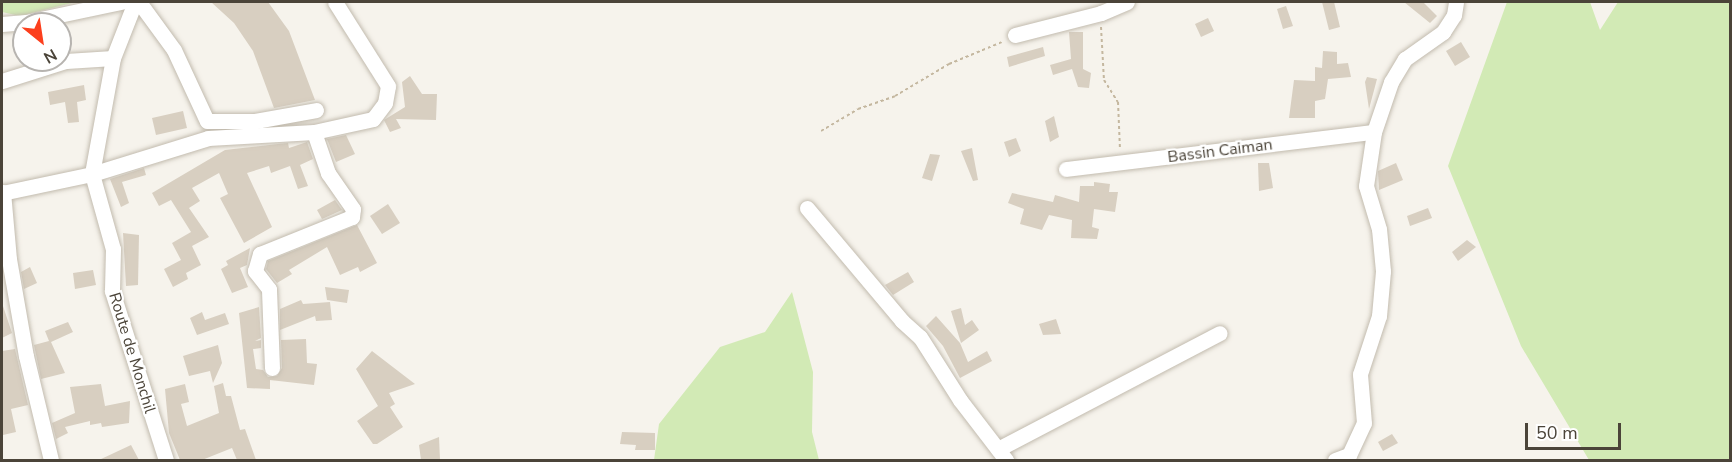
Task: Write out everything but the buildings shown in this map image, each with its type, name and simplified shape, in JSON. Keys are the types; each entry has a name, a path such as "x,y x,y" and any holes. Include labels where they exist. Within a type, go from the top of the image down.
{"street":[{"path":"2,24 121,2"},
{"path":"137,2 174,50 207,121 255,121 316,110"},
{"name":"Route de Monchil","path":"137,2 113,58 92,174 114,249 112,291 166,460"},
{"path":"51,460 26,356 9,259 2,193 92,174 208,138 314,132 373,119 385,103 388,86 335,2"},
{"path":"1015,35 1101,13 1127,2"},
{"path":"1335,460 1349,455 1364,423 1360,374 1379,316 1383,271 1380,229 1366,186 1374,132 1391,82 1405,59 1443,32 1454,15 1456,2"},
{"path":"2,81 66,61 113,58"},
{"path":"272,368 269,289 255,271 260,254 352,217 353,209 328,173 314,132"},
{"name":"Bassin Caiman","path":"1066,169 1374,132"},
{"path":"807,208 920,338 1002,455 1220,333"}],"path":[{"path":"1101,13 1104,80 1118,102 1121,163"},
{"path":"821,131 858,109 895,96 949,64 1015,35"}],"green space":[{"path":"2,2 76,2 36,12 12,12 12,14 2,12"},
{"path":"1507,2 1590,2 1600,30 1618,2 1730,2 1730,460 1589,460 1521,346 1448,166"},
{"path":"792,292 813,372 812,432 819,460 654,460 659,424 720,347 765,332"}]}
